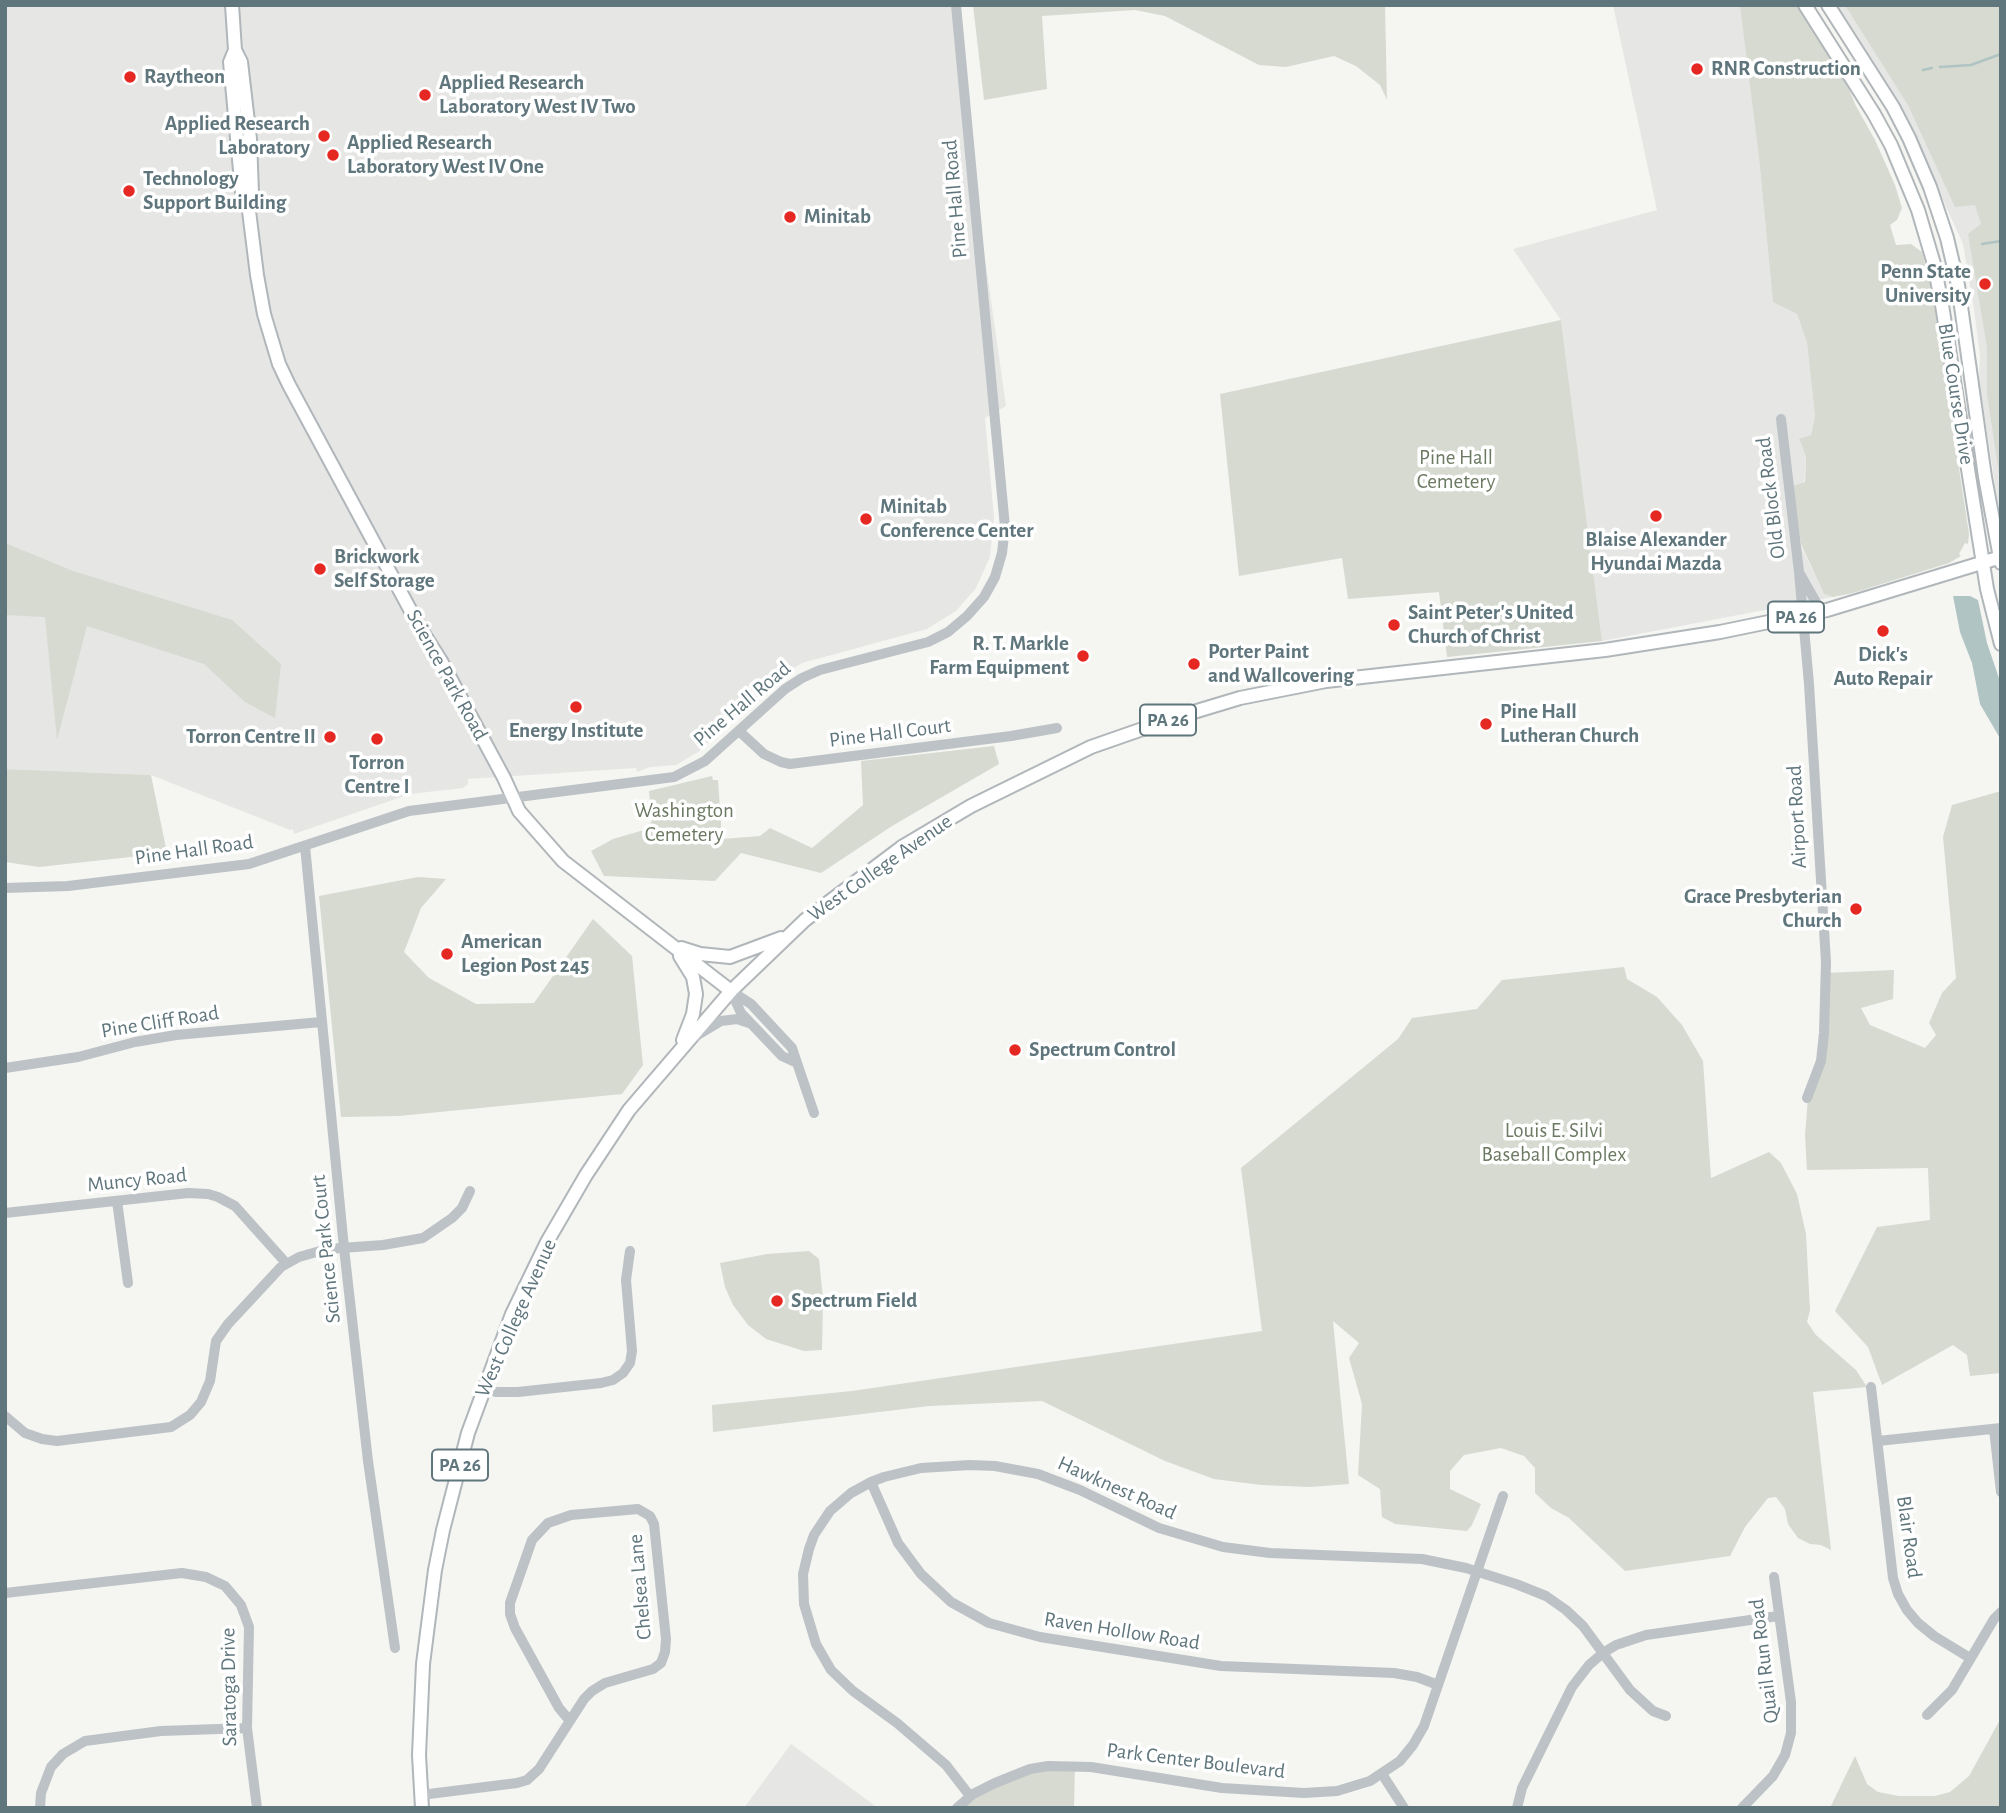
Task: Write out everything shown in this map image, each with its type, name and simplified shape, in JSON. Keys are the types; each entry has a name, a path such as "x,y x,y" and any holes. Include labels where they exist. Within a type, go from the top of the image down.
{"main road":[{"name":"Science Park Road","path":"232,5 235,50 230,62 242,192 248,203 260,293 279,364 420,628 441,661 504,778 519,811 563,861 731,991"},
{"name":"Blue Course Drive","path":"1805,5 1874,114 1891,145 1918,210 1934,264 1983,562 2001,644"},
{"name":"Blue Course Drive","path":"1828,5 1909,138 1945,231 1958,285 1985,477 2000,559"},
{"name":"West College Avenue","path":"422,1801 419,1755 421,1703 429,1608 443,1530 468,1433 518,1302 551,1234 629,1110 731,991 787,936 828,901 937,824 1059,761 1177,717 1240,698 1326,681 1620,648 1720,632 1821,611 2000,559"},
{"path":"668,943 700,954 730,957 787,936"},
{"path":"668,943 686,963 695,985 695,1008 680,1049"}],"street":[{"name":"Pine Hall Road","path":"5,888 68,886 229,867 263,860 409,811 631,785 674,777 705,761 786,689 811,673 914,646 948,632 977,606 991,586 999,566 1005,527 956,5"},
{"name":"Old Block Road","path":"1781,419 1802,615"},
{"name":"Old Block Road","path":"1799,572 1821,611"},
{"name":"Airport Road","path":"1802,615 1809,684 1826,962 1821,1061 1807,1098"},
{"name":"Pine Hall Court","path":"739,731 764,754 790,764 1058,728"},
{"name":"Science Park Court","path":"305,846 344,1248 370,1474 395,1648"},
{"path":"731,991 741,1013 782,1056 795,1062"},
{"path":"731,991 751,1003 792,1048 814,1113"},
{"path":"680,1049 721,1021 737,1019 754,1025"},
{"name":"Pine Cliff Road","path":"5,1068 66,1060 125,1044 176,1035 321,1022"},
{"path":"5,1416 25,1433 43,1440 57,1441 162,1429 183,1421 206,1394 216,1341 276,1271 299,1257 423,1238 452,1218 470,1191"},
{"name":"Muncy Road","path":"5,1213 188,1194 218,1197 242,1213 286,1264"},
{"path":"117,1201 128,1283"},
{"path":"483,1388 496,1392 518,1392 613,1380 623,1373 630,1363 632,1351 626,1280 630,1251"},
{"name":"Blair Road","path":"1871,1387 1898,1594 1918,1623 1970,1658"},
{"path":"1878,1441 1997,1428 2001,1492"},
{"name":"Hawknest Road","path":"970,1796 946,1765 842,1682 822,1656 811,1631 803,1586 814,1535 830,1511 851,1493 870,1482 903,1472 942,1465 1019,1470 1058,1480 1159,1528 1212,1545 1270,1553 1422,1559 1477,1571 1556,1602 1583,1626 1641,1702 1666,1716"},
{"name":"Raven Hollow Road","path":"870,1482 898,1544 921,1574 951,1602 989,1623 1041,1637 1222,1667 1394,1673 1417,1677 1438,1685"},
{"name":"Park Center Boulevard","path":"957,1808 970,1796 1013,1775 1048,1766 1091,1767 1222,1788 1304,1793 1323,1793 1355,1787 1382,1774 1400,1760 1419,1736 1503,1496"},
{"name":"Chelsea Lane","path":"422,1801 527,1780 539,1769 570,1721 584,1699 597,1687 653,1669 664,1658 666,1639 654,1524 650,1516 638,1509 571,1515 548,1523 532,1540 510,1603 510,1614 515,1628 559,1708 570,1721"},
{"name":"Saratoga Drive","path":"5,1593 181,1573 219,1582 236,1598 248,1620 250,1651 247,1728 257,1808"},
{"name":"Quail Run Road","path":"1742,1808 1773,1776 1785,1755 1791,1733 1791,1702 1773,1577"},
{"path":"1927,1715 1952,1690 1994,1619 2001,1612"},
{"path":"1517,1808 1522,1788 1572,1687 1589,1665 1603,1653 1616,1645 1646,1635 1778,1616"},
{"path":"40,1808 41,1793 51,1767 63,1754 85,1741 161,1731 247,1728"},
{"path":"1382,1774 1404,1808"}],"shaded area":[{"path":"5,5 956,5 969,145 1006,406 985,418 994,517 990,557 976,588 956,611 927,629 802,663 782,676 698,752 676,765 650,767 637,772 636,768 468,779 468,784 463,788 410,794 294,834 293,829 151,775 5,769"},
{"path":"1613,5 1741,5 1773,301 1797,314 1807,343 1815,416 1811,435 1799,440 1806,457 1800,544 1824,594 1833,597 1602,641 1561,320 1513,249 1657,210"},
{"name":"Penn State University","path":"1836,5 2001,5 2001,522 1979,381 1980,356 1963,244 1907,121"},
{"path":"1953,596 1970,596 1978,600 1987,643 2001,684 2001,740 1980,704 1972,663 1960,632"},
{"path":"791,1744 878,1808 744,1808"}],"green space":[{"path":"973,5 1385,5 1387,100 1380,85 1356,66 1334,56 1286,67 1259,65 1165,16 1135,10 1042,16 1047,89 984,100"},
{"path":"1740,5 1798,5 1845,79 1895,185 1902,208 1897,220 1890,225 1896,245 1911,244 1922,252 1932,291 1969,534 1968,544 1965,543 1959,554 1961,556 1949,563 1833,597 1824,594 1801,544 1793,486 1805,482 1806,457 1799,439 1811,435 1815,416 1807,343 1797,314 1773,302"},
{"name":"Penn State University","path":"1845,5 2001,5 2001,487 1987,394 1987,347 1968,234 1981,224 1975,205 1955,207 1908,105"},
{"name":"Pine Hall Cemetery","path":"1561,320 1602,641 1447,657 1439,592 1348,599 1342,558 1239,576 1220,394"},
{"path":"5,543 73,571 232,620 281,664 275,718 245,702 204,664 87,626 57,740 45,617 5,615"},
{"name":"Washington Cemetery","path":"994,746 999,764 892,826 821,873 741,853 715,881 604,876 591,851 613,839 644,830 652,821 649,791 712,776 713,780 718,780 722,839 760,836 770,828 812,848 863,805 861,761"},
{"path":"5,769 151,775 167,853 39,867 5,862"},
{"path":"2001,791 2001,1373 1970,1376 1967,1355 1953,1345 1882,1385 1868,1347 1835,1311 1877,1227 1930,1220 1928,1168 1807,1170 1805,1135 1808,1098 1817,1074 1825,973 1894,970 1893,999 1861,1008 1870,1025 1925,1048 1936,1035 1929,1023 1942,993 1956,978 1943,837 1952,805"},
{"path":"418,877 446,879 421,908 404,952 429,978 476,1004 534,1003 593,919 632,956 643,1065 622,1094 399,1116 341,1117 319,896"},
{"name":"Louis E. Silvi Baseball Complex","path":"1624,967 1627,979 1657,997 1682,1025 1703,1061 1711,1178 1769,1152 1781,1163 1797,1194 1806,1234 1810,1310 1807,1322 1816,1335 1856,1370 1867,1387 1813,1392 1831,1550 1798,1538 1788,1524 1785,1509 1776,1497 1768,1498 1745,1527 1730,1556 1625,1571 1569,1518 1551,1508 1535,1493 1535,1468 1524,1456 1501,1448 1464,1455 1450,1471 1450,1489 1481,1504 1467,1531 1395,1524 1382,1517 1380,1489 1358,1475 1362,1404 1349,1358 1359,1343 1333,1321 1349,1484 1310,1487 1214,1479 1165,1461 1042,1401 929,1406 713,1432 712,1405 852,1391 1262,1331 1241,1168 1398,1039 1412,1018 1477,1009 1502,980"},
{"name":"Spectrum Field","path":"809,1251 819,1259 823,1298 822,1350 804,1351 766,1339 748,1325 733,1305 725,1287 720,1263 767,1254"},
{"path":"2001,1718 2001,1808 1830,1808 1855,1756 1867,1784 1878,1792 1899,1796 1935,1796 1950,1792 1969,1776"},
{"path":"1075,1766 1074,1808 957,1808 1015,1774"}],"waterway":[{"path":"1940,67 1971,65 2001,54"},
{"path":"1923,70 1932,68"},
{"path":"1982,244 2001,241"}],"place":[{"name":"RNR Construction","path":"1697,69"},
{"name":"Raytheon","path":"130,77"},
{"name":"Applied Research Laboratory West IV Two","path":"425,95"},
{"name":"Applied Research Laboratory","path":"324,136"},
{"name":"Applied Research Laboratory West IV One","path":"333,155"},
{"name":"Technology Support Building","path":"129,191"},
{"name":"Minitab","path":"790,217"},
{"name":"Penn State University","path":"1985,284"},
{"name":"Blaise Alexander Hyundai Mazda","path":"1656,516"},
{"name":"Minitab Conference Center","path":"866,519"},
{"name":"Brickwork Self Storage","path":"320,569"},
{"name":"Saint Peter's United Church of Christ","path":"1394,625"},
{"name":"Dick's Auto Repair","path":"1883,631"},
{"name":"R. T. Markle Farm Equipment","path":"1083,656"},
{"name":"Porter Paint and Wallcovering","path":"1194,664"},
{"name":"Energy Institute","path":"576,707"},
{"name":"Pine Hall Lutheran Church","path":"1486,724"},
{"name":"Torron Centre II","path":"330,737"},
{"name":"Torron Centre I","path":"377,739"},
{"name":"Grace Presbyterian Church","path":"1856,909"},
{"name":"American Legion Post 245","path":"447,954"},
{"name":"Spectrum Control","path":"1015,1050"},
{"name":"Spectrum Field","path":"777,1301"}]}
